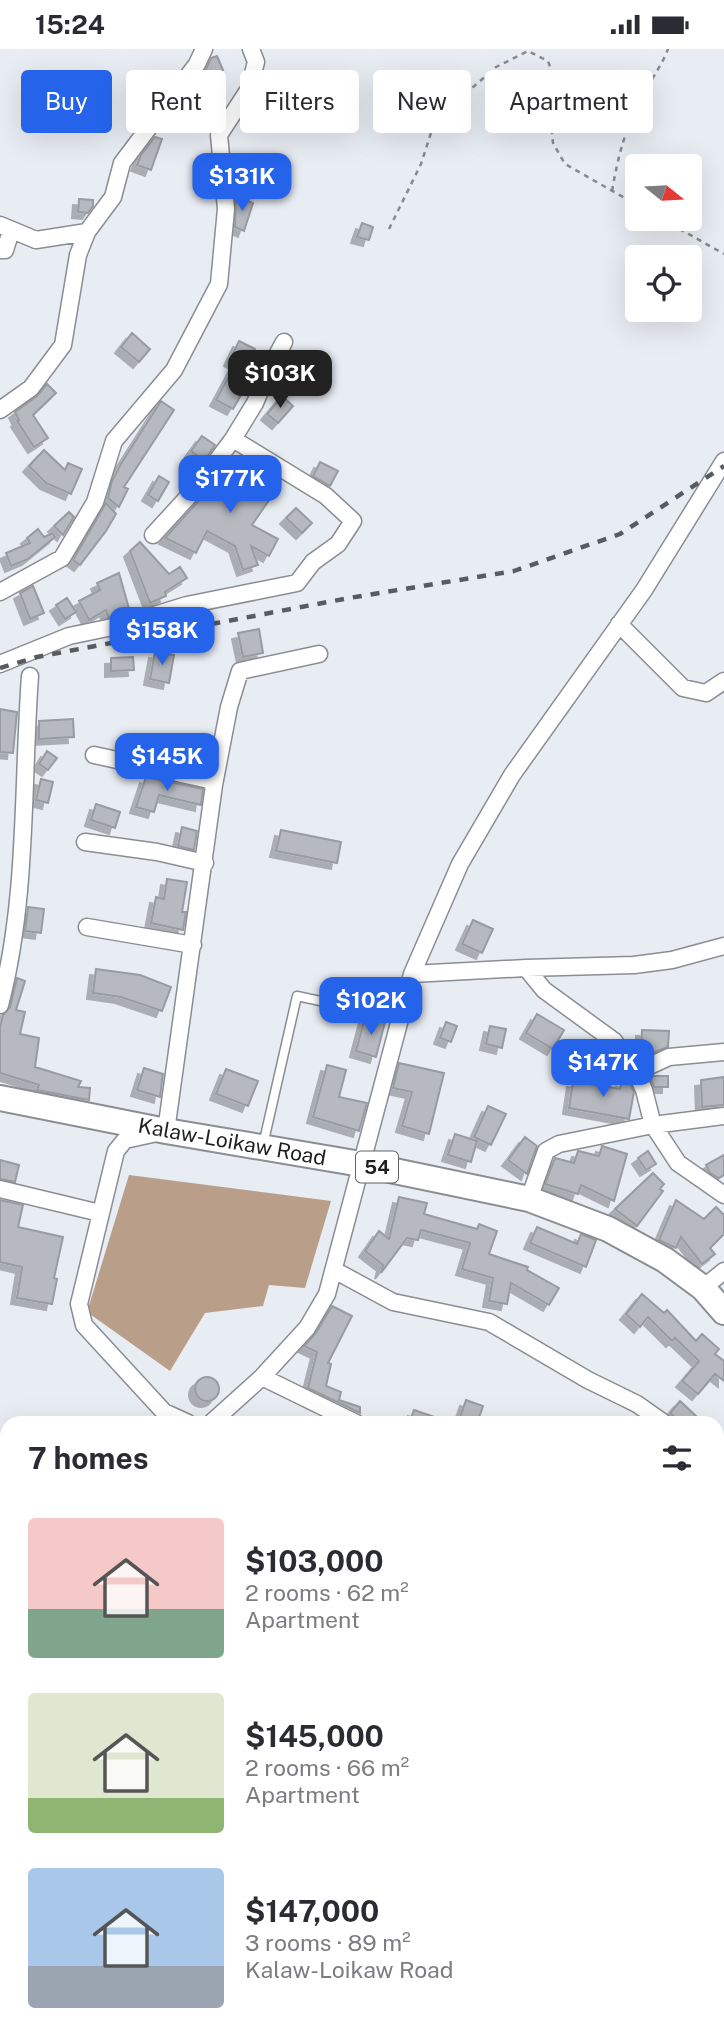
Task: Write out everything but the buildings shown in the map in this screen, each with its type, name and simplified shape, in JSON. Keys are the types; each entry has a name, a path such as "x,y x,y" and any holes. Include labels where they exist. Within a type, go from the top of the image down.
{"main road":[{"name":"Kalaw-Loikaw Road","path":"0,1098 166,1131 361,1164 529,1199 608,1229 665,1260 703,1288 724,1312"}],"street":[{"path":"0,410 31,388 63,345 78,255 87,232 113,197 122,163 197,64 204,49"},
{"path":"0,592 62,558 95,502 114,441 174,370 219,284 226,209 219,135 248,89 256,62 251,49"},
{"path":"0,250 5,250 6,228 36,240 87,232"},
{"path":"153,535 197,487 233,439 256,404 268,372 284,342"},
{"path":"0,664 69,636 122,625 187,605 297,583 313,562 338,544 353,521 326,496 233,439"},
{"path":"219,1416 262,1377 307,1328 327,1294 412,974 460,864 512,775 644,590 724,461"},
{"path":"620,624 683,688 706,693 724,681"},
{"path":"173,1416 164,1412 84,1325 79,1304 116,1151 125,1140 166,1131 214,785 229,707 240,671 319,654"},
{"path":"0,1005 12,949 16,912 26,783 30,676"},
{"path":"94,755 209,780 214,785"},
{"path":"85,842 157,852 205,863"},
{"path":"87,927 193,946"},
{"path":"412,974 634,965 673,960 724,946"},
{"path":"526,968 544,990 614,1041 636,1072 644,1090 653,1125 678,1163 724,1195"},
{"path":"636,1072 668,1057 724,1052"},
{"path":"529,1199 546,1151 559,1144 653,1125 724,1116"},
{"path":"0,1189 100,1213"},
{"path":"334,1270 393,1302 489,1322 654,1416"},
{"path":"703,1288 724,1271"},
{"path":"262,1377 342,1416"}],"lane":[{"path":"262,1147 297,996 353,1009"}],"path":[{"path":"611,191 621,142 640,99 668,49"},
{"path":"389,229 421,164 439,111 463,96 496,67 528,51 548,61 558,89 551,124 553,143 565,164 625,199"},
{"path":"683,231 724,254"}],"shaded area":[{"path":"129,1175 331,1201 305,1288 269,1285 263,1306 205,1313 170,1371 87,1312"}],"railway":[{"path":"0,668 37,657 349,598 514,571 620,534 724,466"}]}
